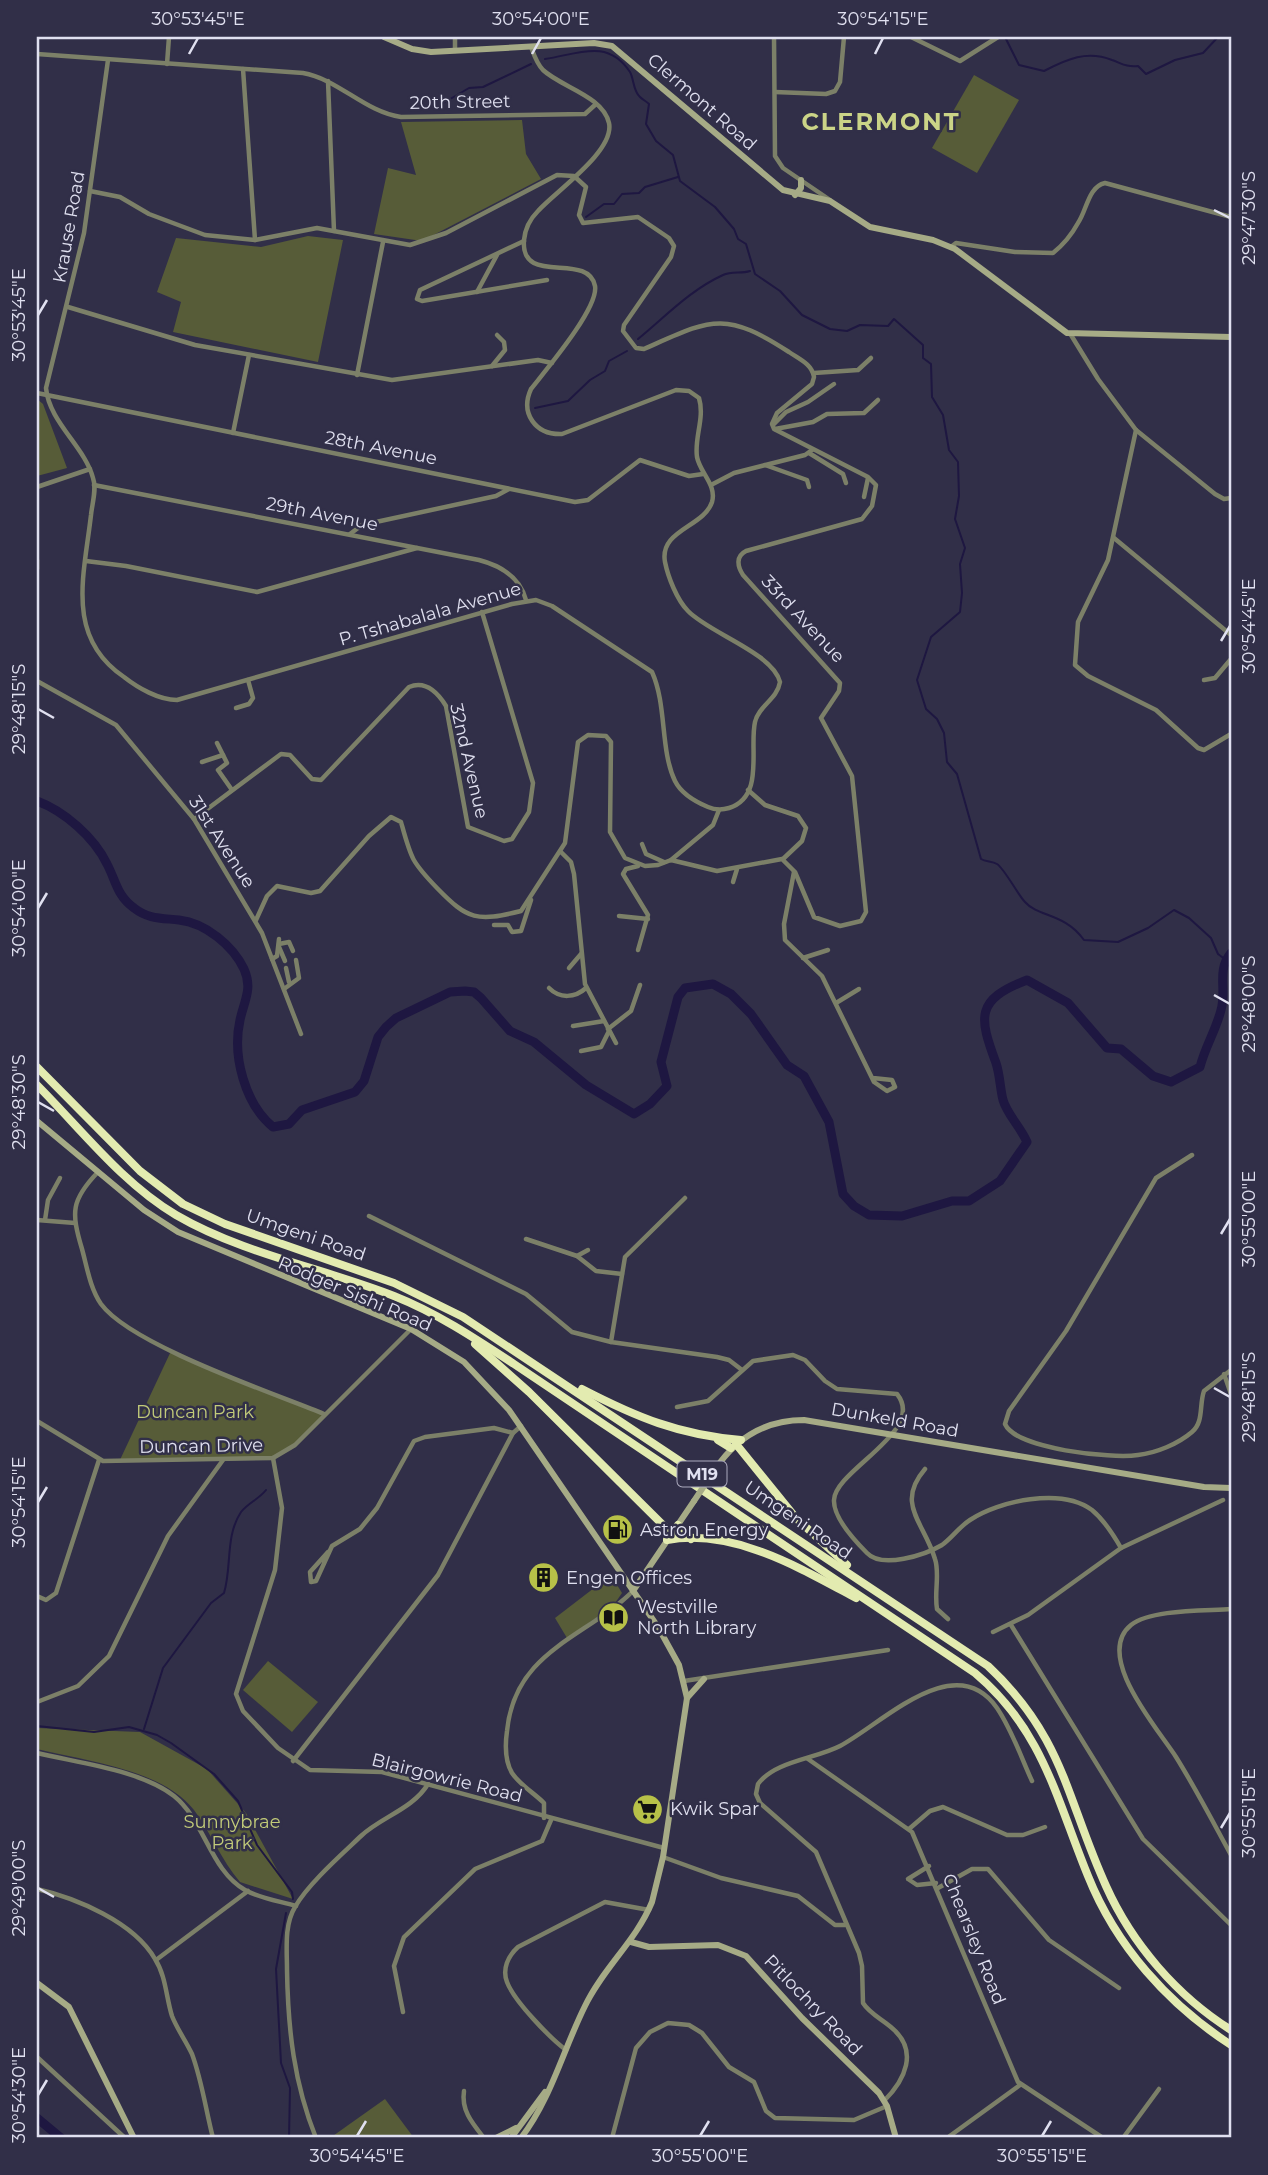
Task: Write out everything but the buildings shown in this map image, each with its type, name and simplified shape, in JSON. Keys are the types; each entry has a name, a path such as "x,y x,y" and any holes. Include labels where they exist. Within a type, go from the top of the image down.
{"highway":[{"path":"37,1060 65,1095"},
{"name":"Umgeni Road","path":"37,1067 140,1171 183,1204 225,1224 417,1292 463,1317 988,1667 1034,1716 1060,1762 1102,1875 1132,1932 1183,1992 1231,2030"},
{"name":"Umgeni Road","path":"37,1088 140,1189 188,1222 218,1235 395,1296 458,1328 975,1673 1012,1709 1042,1754 1088,1878 1120,1936 1168,1995 1231,2045"},
{"path":"458,1328 529,1392 670,1537 766,1554 899,1621"},
{"path":"516,1350 628,1412 673,1430 736,1444 779,1499 832,1554 941,1634"},
{"path":"678,1525 691,1539"}],"street":[{"path":"167,64 169,37"},
{"name":"Clermont Road","path":"384,37 424,51 603,40 622,51 779,187 795,195 830,201"},
{"path":"455,37 456,51"},
{"name":"Clermont Road","path":"774,37 775,156 781,166 870,227 925,238 951,247 975,260 1071,335"},
{"path":"775,92 826,94 835,91 840,82 844,37"},
{"path":"911,37 960,61 998,37"},
{"path":"530,46 543,70 596,104 608,121 608,140 533,216 524,241 527,254 537,264 584,271 595,283 593,301 526,399 531,421 542,431 566,433 669,392 689,391 700,404 697,451 713,495 708,510 673,537 665,560 681,603 689,612 769,665 779,678 777,693 758,713 755,722 754,762 748,790 737,804 719,810 713,825 671,860 658,866 639,865 626,869 623,874 626,883 646,908 648,919 638,950"},
{"name":"20th Street","path":"37,54 303,73 328,81 384,112 401,117 585,114 596,104"},
{"name":"Krause Road","path":"47,397 48,383 68,307 90,191 108,60"},
{"path":"243,69 255,240"},
{"path":"328,81 334,230"},
{"path":"90,191 120,197 144,212 192,231 255,240 312,228 410,245 423,243 557,175 574,176 586,187 579,215 583,223 638,217 673,243 671,257 623,328 624,335 636,348 644,349 700,324 716,322 747,329 807,364 814,373 812,384 778,413 773,427"},
{"path":"795,195 801,188 801,180"},
{"path":"951,247 956,243 1015,252 1053,253 1076,226 1097,186 1105,183 1231,217"},
{"path":"524,241 426,287 416,296 422,301 547,280"},
{"path":"358,375 383,242"},
{"path":"478,292 497,254"},
{"path":"68,307 175,340 358,375 405,380 542,360 552,363"},
{"path":"492,367 505,350 504,342 497,335"},
{"path":"1071,335 1231,337"},
{"path":"1071,335 1098,379 1136,430 1215,494 1224,499 1231,498"},
{"path":"233,433 249,355"},
{"path":"814,373 858,370 871,358"},
{"path":"773,427 786,412 808,402 834,384"},
{"name":"28th Avenue","path":"37,393 584,502 631,464 643,459 689,476 704,474"},
{"path":"37,487 90,470 47,397"},
{"path":"773,427 813,422 827,414 864,413 878,400"},
{"path":"773,427 843,474 846,483"},
{"path":"1136,430 1114,538 1104,573 1078,622 1074,659 1078,669 1156,710 1198,748 1207,748 1231,734"},
{"path":"711,485 734,473 810,451 868,477 864,497"},
{"path":"765,465 807,480 809,487"},
{"name":"P. Tshabalala Avenue","path":"90,470 94,485 83,606 91,643 100,658 117,673 152,693 173,700 526,600 552,606 652,672 658,689 674,779 689,796 719,810"},
{"name":"33rd Avenue","path":"783,859 795,872 816,919 844,926 861,920 865,915 852,776 821,718 839,691 840,683 743,575 738,562 746,551 862,519 872,506 876,492 875,483 868,477"},
{"name":"29th Avenue","path":"94,485 350,534 494,565 520,582 526,600"},
{"path":"350,534 362,525 496,496 509,489"},
{"path":"1114,538 1231,635"},
{"path":"86,561 126,566 257,592 418,548"},
{"path":"37,560 37,569"},
{"name":"32nd Avenue","path":"194,819 284,754 292,757 312,779 321,780 409,687 418,684 434,691 446,706 468,827 504,841 512,839 529,812 533,783 482,612"},
{"path":"1205,680 1215,678 1231,659"},
{"path":"236,708 249,704 253,698 248,680"},
{"name":"31st Avenue","path":"37,681 116,725 194,819 256,920 301,1034"},
{"path":"256,920 267,896 277,886 311,894 320,891 369,836 391,817 401,822 415,866 462,912 479,917 523,910 561,852 570,816 578,742 585,735 601,735 611,742 610,832 625,858 639,865"},
{"path":"217,743 227,764 218,770 232,790"},
{"path":"202,762 223,755"},
{"path":"671,860 711,871 737,869 776,858 783,859 802,841 806,828 798,816 765,805 748,790"},
{"path":"642,845 646,854 665,862"},
{"path":"561,852 571,862 574,874 586,988 616,1043"},
{"path":"733,882 737,869"},
{"path":"795,872 783,931 788,944 820,972 836,1003 873,1078 876,1084 885,1091 895,1087 892,1080 873,1078"},
{"path":"494,925 508,925 512,932 521,931 531,899"},
{"path":"618,916 648,919"},
{"path":"279,944 289,942 293,951"},
{"path":"272,960 277,956 279,944"},
{"path":"279,944 285,961"},
{"path":"803,958 828,950"},
{"path":"569,968 582,953"},
{"path":"284,989 289,982 299,978 296,960"},
{"path":"286,968 289,982"},
{"path":"581,1051 601,1047 609,1030 631,1011 640,985"},
{"path":"549,988 571,996 579,995 586,988"},
{"path":"836,1003 859,989"},
{"path":"573,1026 604,1021"},
{"name":"Rodger Sishi Road","path":"37,1121 144,1210 178,1232 411,1329 464,1362 493,1390 521,1426 666,1641 684,1681 687,1698 663,1857 649,1910 631,1942 590,1997 537,2114 521,2138"},
{"path":"1192,1155 1156,1178 1066,1331 1006,1419 1010,1433 1023,1440 1097,1454 1141,1455 1165,1447 1194,1431 1199,1423 1203,1391 1231,1370"},
{"path":"99,1171 77,1197 75,1223 95,1294 115,1318 160,1346 324,1414"},
{"path":"45,1220 48,1200 60,1178"},
{"path":"611,1342 626,1254 685,1198"},
{"path":"369,1216 526,1294 572,1332 611,1342 717,1357 729,1360 742,1370"},
{"path":"37,1220 75,1223"},
{"path":"526,1239 577,1256 596,1271 622,1274"},
{"path":"577,1256 587,1250"},
{"name":"Duncan Drive","path":"99,1460 273,1458 288,1451 411,1329"},
{"path":"677,1406 708,1401 758,1359 797,1356 837,1389 895,1393 901,1398 903,1410 891,1434 868,1460 839,1484 835,1494 835,1508 866,1552 875,1559 889,1561 931,1550 945,1543 975,1517 1037,1497 1087,1507 1111,1532 1121,1548"},
{"path":"1224,1374 1231,1394"},
{"name":"Dunkeld Road","path":"633,1591 713,1471 736,1444 769,1425 796,1420 1204,1487 1231,1488"},
{"path":"37,1421 99,1460 58,1588 50,1599 37,1595"},
{"path":"293,1760 438,1575 513,1433 521,1426"},
{"path":"328,1552 317,1580 311,1582 309,1574 335,1543 356,1532 371,1517 387,1492 406,1451 417,1439 494,1429 513,1433"},
{"name":"Blairgowrie Road","path":"273,1458 282,1501 278,1547 269,1595 240,1673 236,1694 247,1716 293,1760 315,1771 375,1770 551,1820 664,1848"},
{"path":"37,1702 78,1686 109,1656 165,1542 223,1460"},
{"path":"925,1469 912,1485 910,1497 937,1567 937,1608 939,1614 948,1619"},
{"path":"993,1632 1011,1625 1121,1548 1223,1500"},
{"path":"544,1818 544,1803 516,1778 509,1765 506,1738 513,1704 531,1671 547,1654 633,1591"},
{"path":"1231,1609 1141,1619 1123,1634 1120,1648 1138,1706 1174,1754 1231,1855"},
{"path":"1011,1625 1143,1839 1231,1923"},
{"path":"684,1681 888,1650"},
{"path":"687,1698 704,1679"},
{"path":"612,2138 636,2048 650,2032 668,2023 689,2025 699,2030 729,2067 754,2082 764,2108 775,2119 854,2120 886,2103 902,2079 906,2052 896,2032 863,2003 861,1961 816,1852 802,1837 764,1808 756,1794 756,1786 763,1777 845,1743 927,1692 952,1684 974,1689 993,1703 1008,1727 1032,1781"},
{"path":"37,1754 133,1777 163,1788 186,1806 227,1873 248,1891 296,1906"},
{"name":"Chearsley Road","path":"808,1759 909,1829 929,1866 1020,2085"},
{"path":"316,2138 298,2088 290,2046 287,1946 296,1906 362,1835 418,1797 428,1784"},
{"path":"909,1829 939,1807 953,1810 1007,1835 1023,1835 1045,1827"},
{"path":"403,2012 394,1966 404,1937 475,1869 542,1841 551,1820"},
{"path":"663,1857 721,1878 798,1896 835,1924 845,1925"},
{"path":"929,1866 908,1879 917,1885 937,1885 972,1868 988,1869 1049,1940 1119,1988"},
{"path":"37,1889 66,1897 118,1924 156,1960 172,2015 193,2059 213,2138"},
{"path":"156,1960 248,1891"},
{"path":"566,2050 518,1998 507,1982 505,1973 509,1957 518,1947 598,1904 614,1901 649,1910"},
{"name":"Pitlochry Road","path":"631,1942 649,1947 718,1945 746,1956 886,2103 896,2138"},
{"path":"37,1983 69,2007 134,2138"},
{"path":"37,2057 125,2138"},
{"path":"947,2138 1020,2085 1103,2138"},
{"name":"Rodger Sishi Road","path":"510,2138 548,2088"},
{"path":"1124,2138 1159,2089"},
{"path":"464,2091 463,2103 468,2116 484,2138"},
{"path":"496,2138 522,2124"}],"green space":[{"path":"974,75 1019,100 977,173 932,148"},
{"path":"522,120 526,154 541,179 422,241 374,234 388,168 416,175 401,122"},
{"path":"308,236 343,240 318,362 173,332 181,302 157,292 176,238 261,247"},
{"path":"37,399 43,404 67,468 37,476"},
{"name":"Duncan Park","path":"171,1351 324,1414 289,1450 273,1458 119,1462"},
{"path":"611,1575 622,1593 613,1606 567,1638 555,1618"},
{"path":"268,1661 318,1702 292,1732 243,1690"},
{"name":"Sunnybrae Park","path":"37,1728 140,1732 207,1769 246,1813 293,1899 240,1882 194,1810 180,1796 143,1776 37,1749"},
{"path":"385,2099 414,2138 330,2138"}],"waterway":[{"path":"1005,37 1019,65 1044,71 1069,60 1094,56 1127,66 1138,66 1146,74 1175,60 1203,53 1218,37"},
{"path":"545,59 579,52 601,51 621,61 630,72 638,94 649,104 646,124 656,141 673,155 680,181 715,207 734,229 738,239 746,244 755,274 780,291 802,315 830,329 847,331 860,325 888,326 894,319 923,345 923,358 931,364 932,397 943,415 949,450 958,462 959,496 955,519 965,548 960,564 960,612 931,637 917,680 926,709 937,719 944,733 947,762 957,774 981,859 1000,866 1030,907 1069,925 1084,940 1118,942 1148,928 1174,910 1189,918 1211,938 1218,954 1226,960"},
{"path":"440,105 469,88 483,87 531,64"},
{"path":"586,217 604,204 614,204 622,194 639,193 645,187 678,177"},
{"path":"638,339 711,281 726,274 750,271"},
{"path":"535,408 568,401 590,380 605,371 609,361 627,351"},
{"path":"37,801 58,811 86,835 101,854 120,893 139,912 199,926 218,937 239,960 248,983 238,1034 240,1064 248,1093 263,1117 273,1127 289,1124 302,1110 355,1092 364,1081 378,1037 386,1027 396,1018 450,992 465,991 474,992 481,998 510,1031 534,1042 586,1085 634,1114 650,1104 667,1086 661,1062 678,997 685,988 713,984 731,994 751,1014 787,1065 804,1076 829,1122 843,1194 854,1206 869,1215 902,1216 952,1201 969,1201 1000,1181 1027,1142 1005,1105 986,1033 986,1012 998,995 1027,980 1068,1003 1107,1048 1121,1049 1153,1076 1171,1082 1200,1067 1223,1003 1224,967 1231,953"},
{"path":"144,1729 163,1668 211,1603 224,1593 236,1521 241,1512 266,1490"},
{"path":"37,1726 94,1732 129,1727 157,1735 171,1743 214,1774 238,1801 257,1845 292,1892 293,1899"},
{"path":"286,1913 276,1969 281,2063 290,2088 289,2138"},
{"path":"37,2118 61,2138"}],"place":[{"name":"Astron Energy","path":"617,1530"},
{"name":"Engen Offices","path":"543,1578"},
{"name":"Westville North Library","path":"614,1617"},
{"name":"Kwik Spar","path":"647,1809"}],"district":[{"name":"CLERMONT","path":"881,122"}]}
